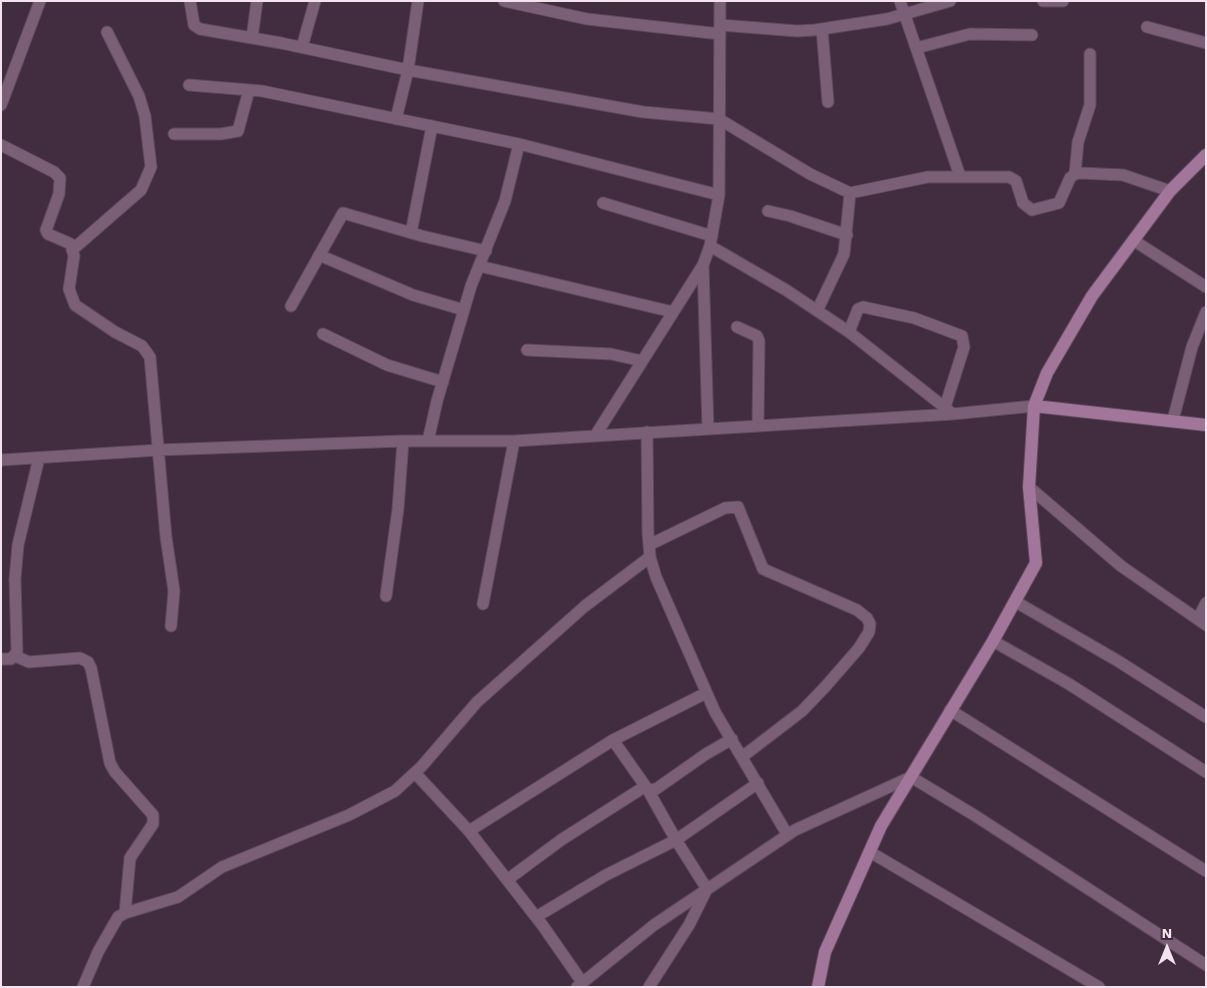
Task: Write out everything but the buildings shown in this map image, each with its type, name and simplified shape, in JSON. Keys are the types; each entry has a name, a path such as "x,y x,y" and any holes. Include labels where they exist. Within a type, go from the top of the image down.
{"street":[{"path":"1,105 40,1"},
{"path":"190,1 194,26 200,29 302,47 408,70 643,112 719,119 810,174 850,193 928,178 960,176 1014,178 1023,203 1032,210 1059,203 1074,174 1078,142 1090,105 1090,54"},
{"path":"252,38 257,1"},
{"path":"302,47 314,1"},
{"path":"396,119 408,70 418,1"},
{"path":"504,1 552,6 586,19 720,29 797,31 822,29 905,15 950,1"},
{"path":"594,436 703,265 711,241 718,195 720,1"},
{"path":"900,1 960,176"},
{"path":"1043,1 1063,1"},
{"path":"1147,27 1206,43"},
{"path":"822,29 828,102"},
{"path":"72,250 141,190 151,167 145,116 139,96 107,32"},
{"path":"916,48 970,34 1032,34"},
{"path":"190,85 249,90 519,144 718,195"},
{"path":"174,134 221,134 238,130 249,90"},
{"path":"411,233 432,126"},
{"path":"428,441 433,413 464,310 505,201 519,144"},
{"path":"1,146 54,172 60,178 59,194 46,230 48,234 66,240 71,244 73,263 69,289 75,305 114,332 142,346 150,358 166,537 174,591 171,626"},
{"path":"818,987 825,952 881,826 1016,602 1036,563 1029,486 1034,406 1047,373 1092,296 1170,192 1206,154"},
{"path":"1074,174 1123,174 1170,192"},
{"path":"817,311 844,254 850,193"},
{"path":"603,203 711,241 848,332 949,410"},
{"path":"768,211 790,216 847,235"},
{"path":"291,306 343,213 411,233 486,251"},
{"path":"1133,240 1206,287"},
{"path":"320,255 413,295 464,310"},
{"path":"703,265 708,428"},
{"path":"479,266 673,312"},
{"path":"848,332 858,309 863,307 914,318 962,336 964,347 949,410"},
{"path":"1173,420 1192,347 1206,312"},
{"path":"737,327 757,336 759,340 758,425"},
{"path":"323,334 387,365 443,382"},
{"path":"528,350 602,353 642,360"},
{"path":"1,460 159,450 403,441 514,441 949,410 1034,406 1206,424"},
{"path":"647,432 649,551 656,577 706,692 787,834"},
{"path":"386,596 398,509 403,441"},
{"path":"483,604 514,441"},
{"path":"15,656 17,652 15,579 18,545 39,458"},
{"path":"1029,486 1121,566 1202,622 1206,603"},
{"path":"83,987 112,926 125,913 178,897 222,867 349,815 395,791 415,773 477,702 649,551 725,508 738,507 763,569 857,610 868,618 870,624 869,632 859,648 802,711 742,757"},
{"path":"1016,602 1118,661 1206,718"},
{"path":"993,641 1069,684 1206,772"},
{"path":"1,659 15,656 29,662 80,658 88,662 91,668 110,763 115,772 153,816 152,824 130,858 125,913"},
{"path":"469,831 613,740 706,692"},
{"path":"950,710 1206,871"},
{"path":"613,740 646,788 707,889"},
{"path":"507,880 561,840 646,788 656,790 706,754 732,740"},
{"path":"415,773 469,831 536,917 579,984 654,925 787,834 911,777"},
{"path":"911,777 1203,959"},
{"path":"536,917 606,875 676,840 758,783"},
{"path":"870,852 1099,987"},
{"path":"649,987 689,925 707,889"}]}
